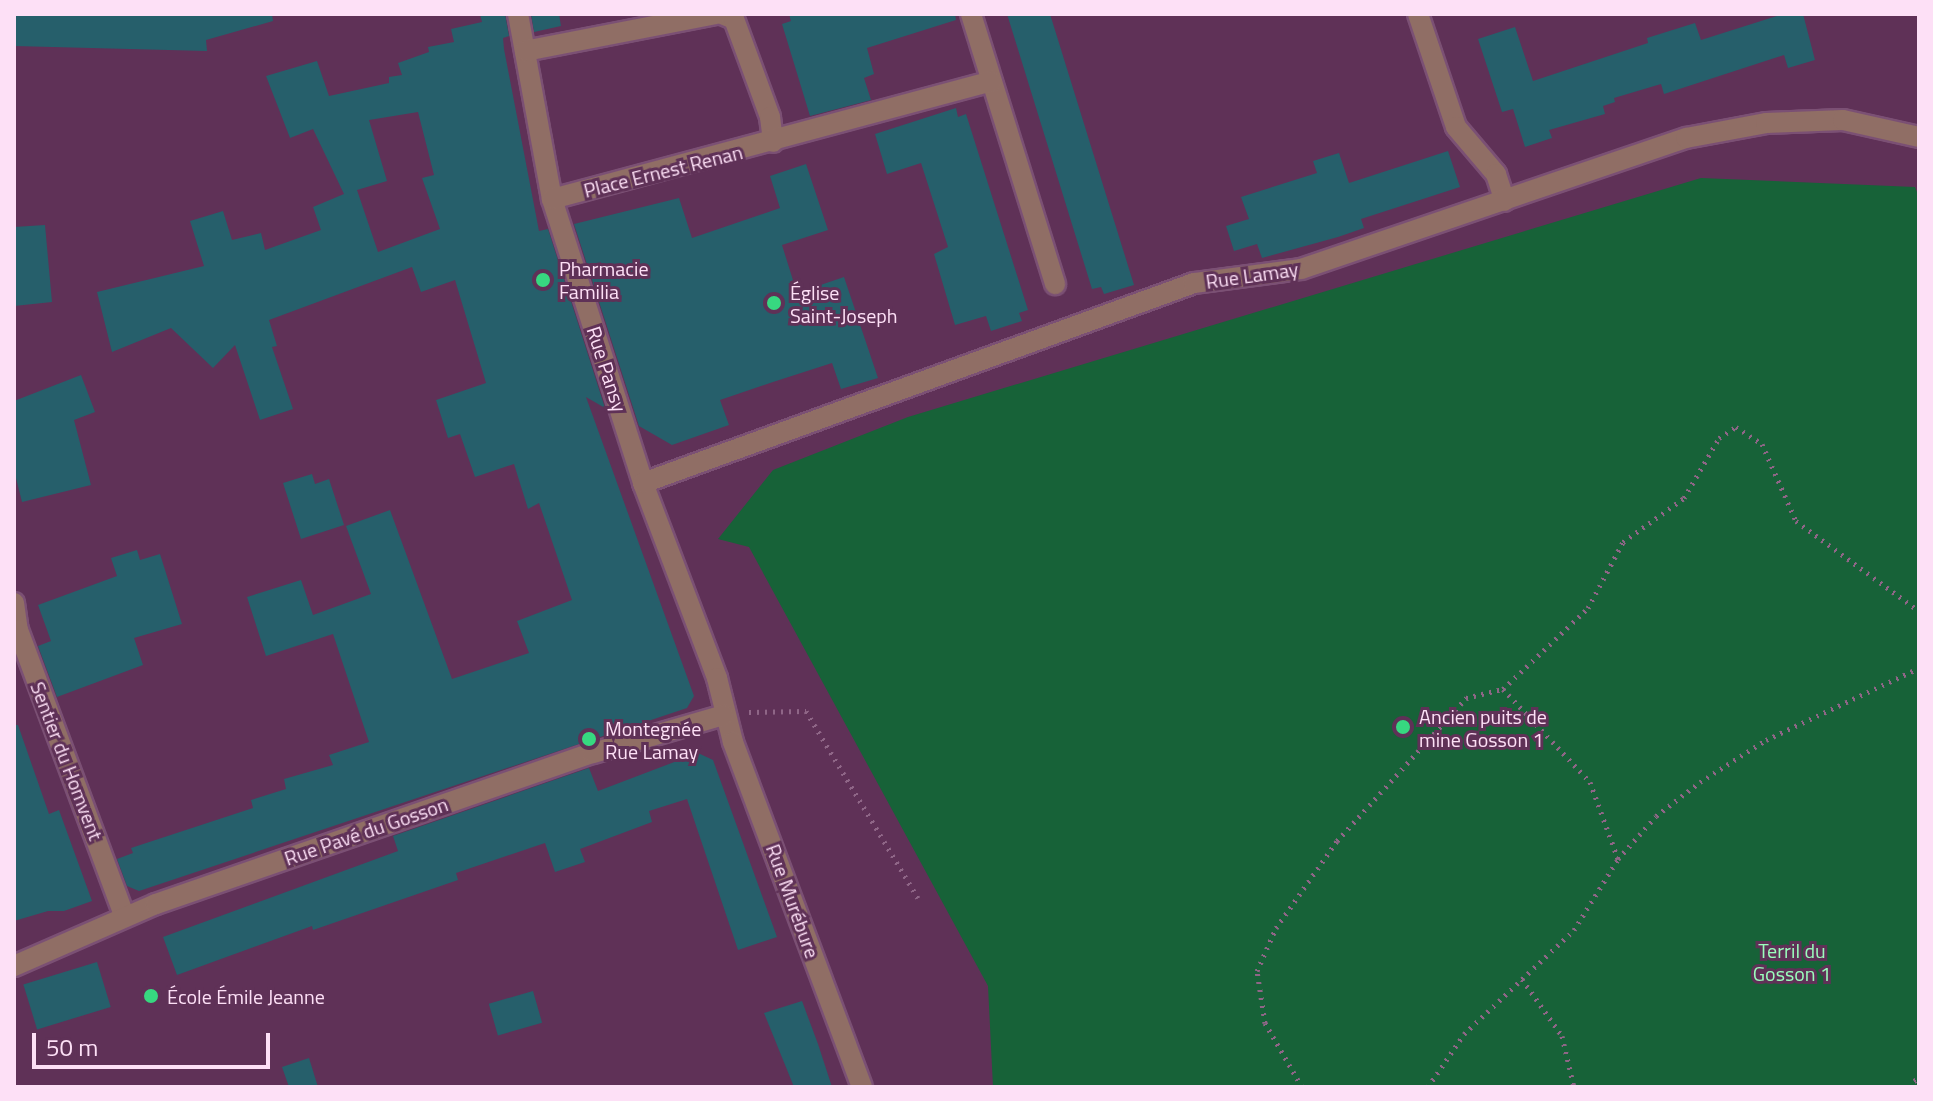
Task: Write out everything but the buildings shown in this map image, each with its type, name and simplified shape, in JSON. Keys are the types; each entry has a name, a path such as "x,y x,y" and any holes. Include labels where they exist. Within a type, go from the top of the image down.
{"street":[{"name":"Rue Pansy","path":"518,14 552,199 643,483 717,678 724,715"},
{"path":"525,51 715,14"},
{"path":"722,14 734,19 770,117 773,142"},
{"path":"971,14 1055,284"},
{"path":"1418,14 1456,127 1496,174 1505,201"},
{"name":"Place Ernest Renan","path":"552,199 991,81"},
{"name":"Rue Lamay","path":"643,483 1194,283 1301,269 1686,138 1766,123 1843,120 1919,137"},
{"name":"Sentier du Homvent","path":"14,603 18,630 125,917"},
{"name":"Rue Pavé du Gosson","path":"14,966 125,917 593,753 724,715"},
{"name":"Rue Murébure","path":"724,715 862,1087"}],"path":[{"path":"1302,1087 1265,1023 1257,971 1276,928 1337,841 1466,698 1503,689 1588,608 1623,542 1684,498 1719,438 1736,427 1762,444 1796,521 1919,611"},
{"path":"1428,1087 1464,1034 1574,930 1618,859 1656,816 1700,782 1766,740 1919,668"},
{"path":"1503,689 1590,782 1618,859"},
{"path":"752,712 806,711 918,898"},
{"path":"1522,979 1562,1036 1574,1087"},
{"path":"1913,1087 1914,1081 1919,1078"}],"green space":[{"name":"Terril du Gosson 1","path":"1701,178 1915,187 1919,197 1919,1087 993,1087 988,986 749,547 718,539 773,470 908,417"}],"place":[{"name":"Pharmacie Familia","path":"543,280"},
{"name":"Église Saint-Joseph","path":"774,303"},
{"name":"Ancien puits de mine Gosson 1","path":"1403,727"},
{"name":"Montegnée Rue Lamay","path":"589,739"},
{"name":"École Émile Jeanne","path":"151,996"}]}
